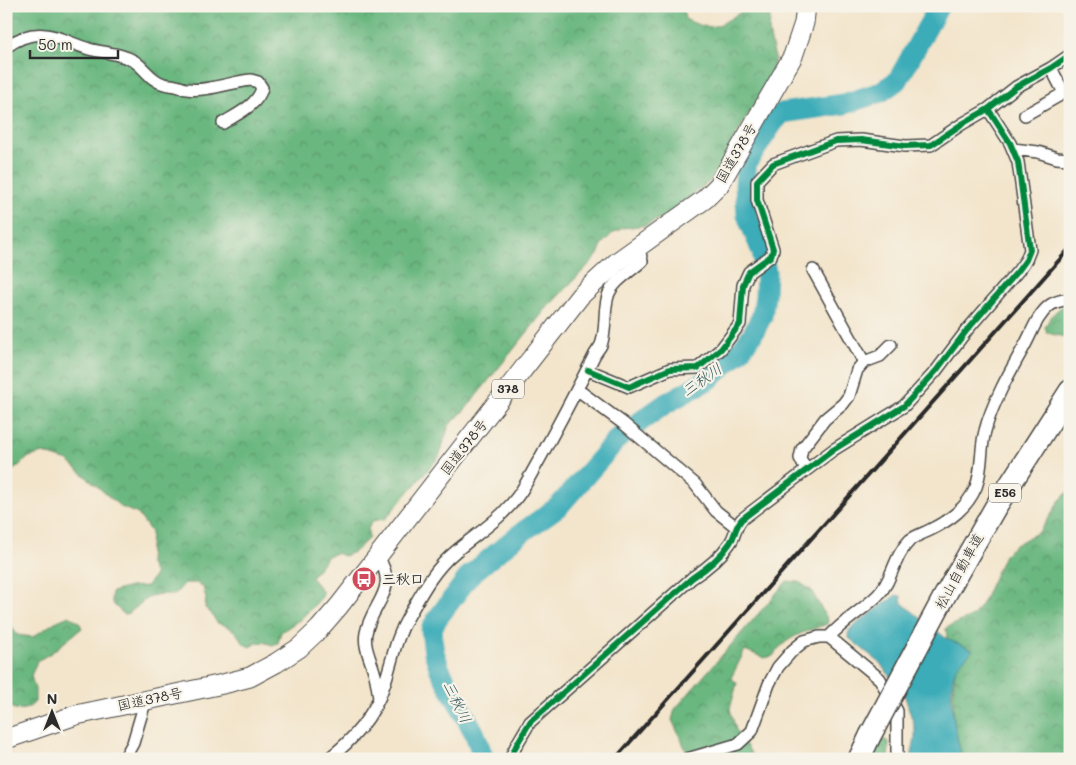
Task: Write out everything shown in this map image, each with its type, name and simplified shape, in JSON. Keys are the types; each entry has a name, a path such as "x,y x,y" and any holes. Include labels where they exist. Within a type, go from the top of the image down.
{"highway":[{"name":"国道378号","path":"6,739 76,715 250,677 299,648 319,629 378,557 580,296 595,280 638,246 706,199 719,185 792,56 804,23 806,6"},
{"name":"松山自動車道","path":"859,759 944,597 995,508 1070,391"}],"street":[{"path":"6,47 25,37 54,35 132,61 144,69 151,78 163,84 186,89 251,80 258,82 262,88 256,100 223,123"},
{"path":"588,370 629,387 670,369 698,368 721,349 740,324 744,285 749,272 771,256 773,248 757,200 757,181 773,164 836,141 861,140 905,146 932,144 988,109 1016,87 1070,55"},
{"path":"1025,115 1064,93 1051,68"},
{"path":"510,759 516,744 530,722 692,578 707,568 732,541 736,526 742,519 833,450 904,406 936,371 967,330 1026,260 1030,250 1018,162 1013,149 988,109"},
{"path":"1013,149 1038,152 1057,158 1068,159"},
{"path":"328,759 337,753 366,722 383,690 395,645 404,624 439,567 515,502 578,390 600,345 605,331 608,296 614,285 642,261 638,246"},
{"path":"813,270 864,362"},
{"path":"829,638 849,618 878,595 888,582 894,564 901,552 911,539 948,520 962,509 975,488 980,474 983,439 986,428 1007,380 1041,314 1050,305 1070,299"},
{"path":"806,470 800,458 802,449 825,419 850,396 857,370 864,362 880,356 891,345"},
{"path":"578,390 624,424 695,484 716,511 736,526"},
{"path":"378,557 386,568 386,585 383,596 370,620 366,634 366,644 379,698"},
{"path":"687,759 738,744 752,731 769,684 778,667 804,641 819,637 829,638 880,679 897,711 897,759"},
{"path":"124,759 132,743 146,700"}],"green space":[{"path":"6,6 683,6 685,19 710,27 722,24 744,10 745,6 771,6 769,33 775,58 772,73 710,181 665,216 646,225 623,228 613,233 602,244 598,255 546,309 464,411 449,425 439,457 385,519 372,521 368,529 369,538 354,552 344,556 336,553 328,556 311,577 322,591 323,596 301,619 281,632 278,643 272,645 261,642 250,647 232,629 217,623 211,613 205,608 206,598 203,587 197,583 185,583 174,595 158,594 149,597 125,615 112,603 112,592 130,587 147,586 155,575 149,562 151,532 138,514 121,507 68,461 43,453 29,457 6,475"},
{"path":"1070,304 1070,338 1047,333 1045,327 1052,316 1061,307"},
{"path":"1070,490 1070,759 955,759 961,752 954,728 953,692 955,669 946,628 973,616 983,602 1004,555 1015,545 1039,532 1058,502"},
{"path":"787,581 799,582 811,590 828,620 827,624 790,639 773,656 764,658 745,650 731,678 737,683 730,709 736,730 755,759 685,759 686,750 672,720 675,709"},
{"path":"69,616 79,622 82,628 51,653 37,661 31,676 35,689 35,702 22,710 6,705 6,618 17,635 33,637 55,622"},
{"path":"880,738 889,742 888,759 870,759"}],"water":[{"path":"896,595 901,596 902,603 947,639 973,650 958,666 953,680 953,712 961,753 955,759 911,759 915,728 905,697 880,663 849,638 848,633 851,628"}],"waterway":[{"name":"三秋川","path":"484,759 474,732 440,670 434,652 431,630 437,619 470,575 517,536 559,506 620,436 665,404 711,378 740,351 752,335 762,316 766,272 762,252 747,215 746,164 773,123 782,113 844,104 881,92 898,80 939,6"}],"railway":[{"path":"615,759 1070,248"}],"cycle path":[{"path":"588,370 629,387 670,369 698,368 721,349 740,324 743,285 749,272 771,256 773,249 757,200 757,181 773,164 836,141 861,140 905,146 931,145 988,109 1016,87 1070,55"},
{"path":"510,759 530,722 692,578 708,567 732,540 742,519 833,450 904,406 936,371 967,330 1018,271 1030,250 1018,162 1010,143 988,109"}],"place":[{"name":"三秋口","path":"364,579"}]}
